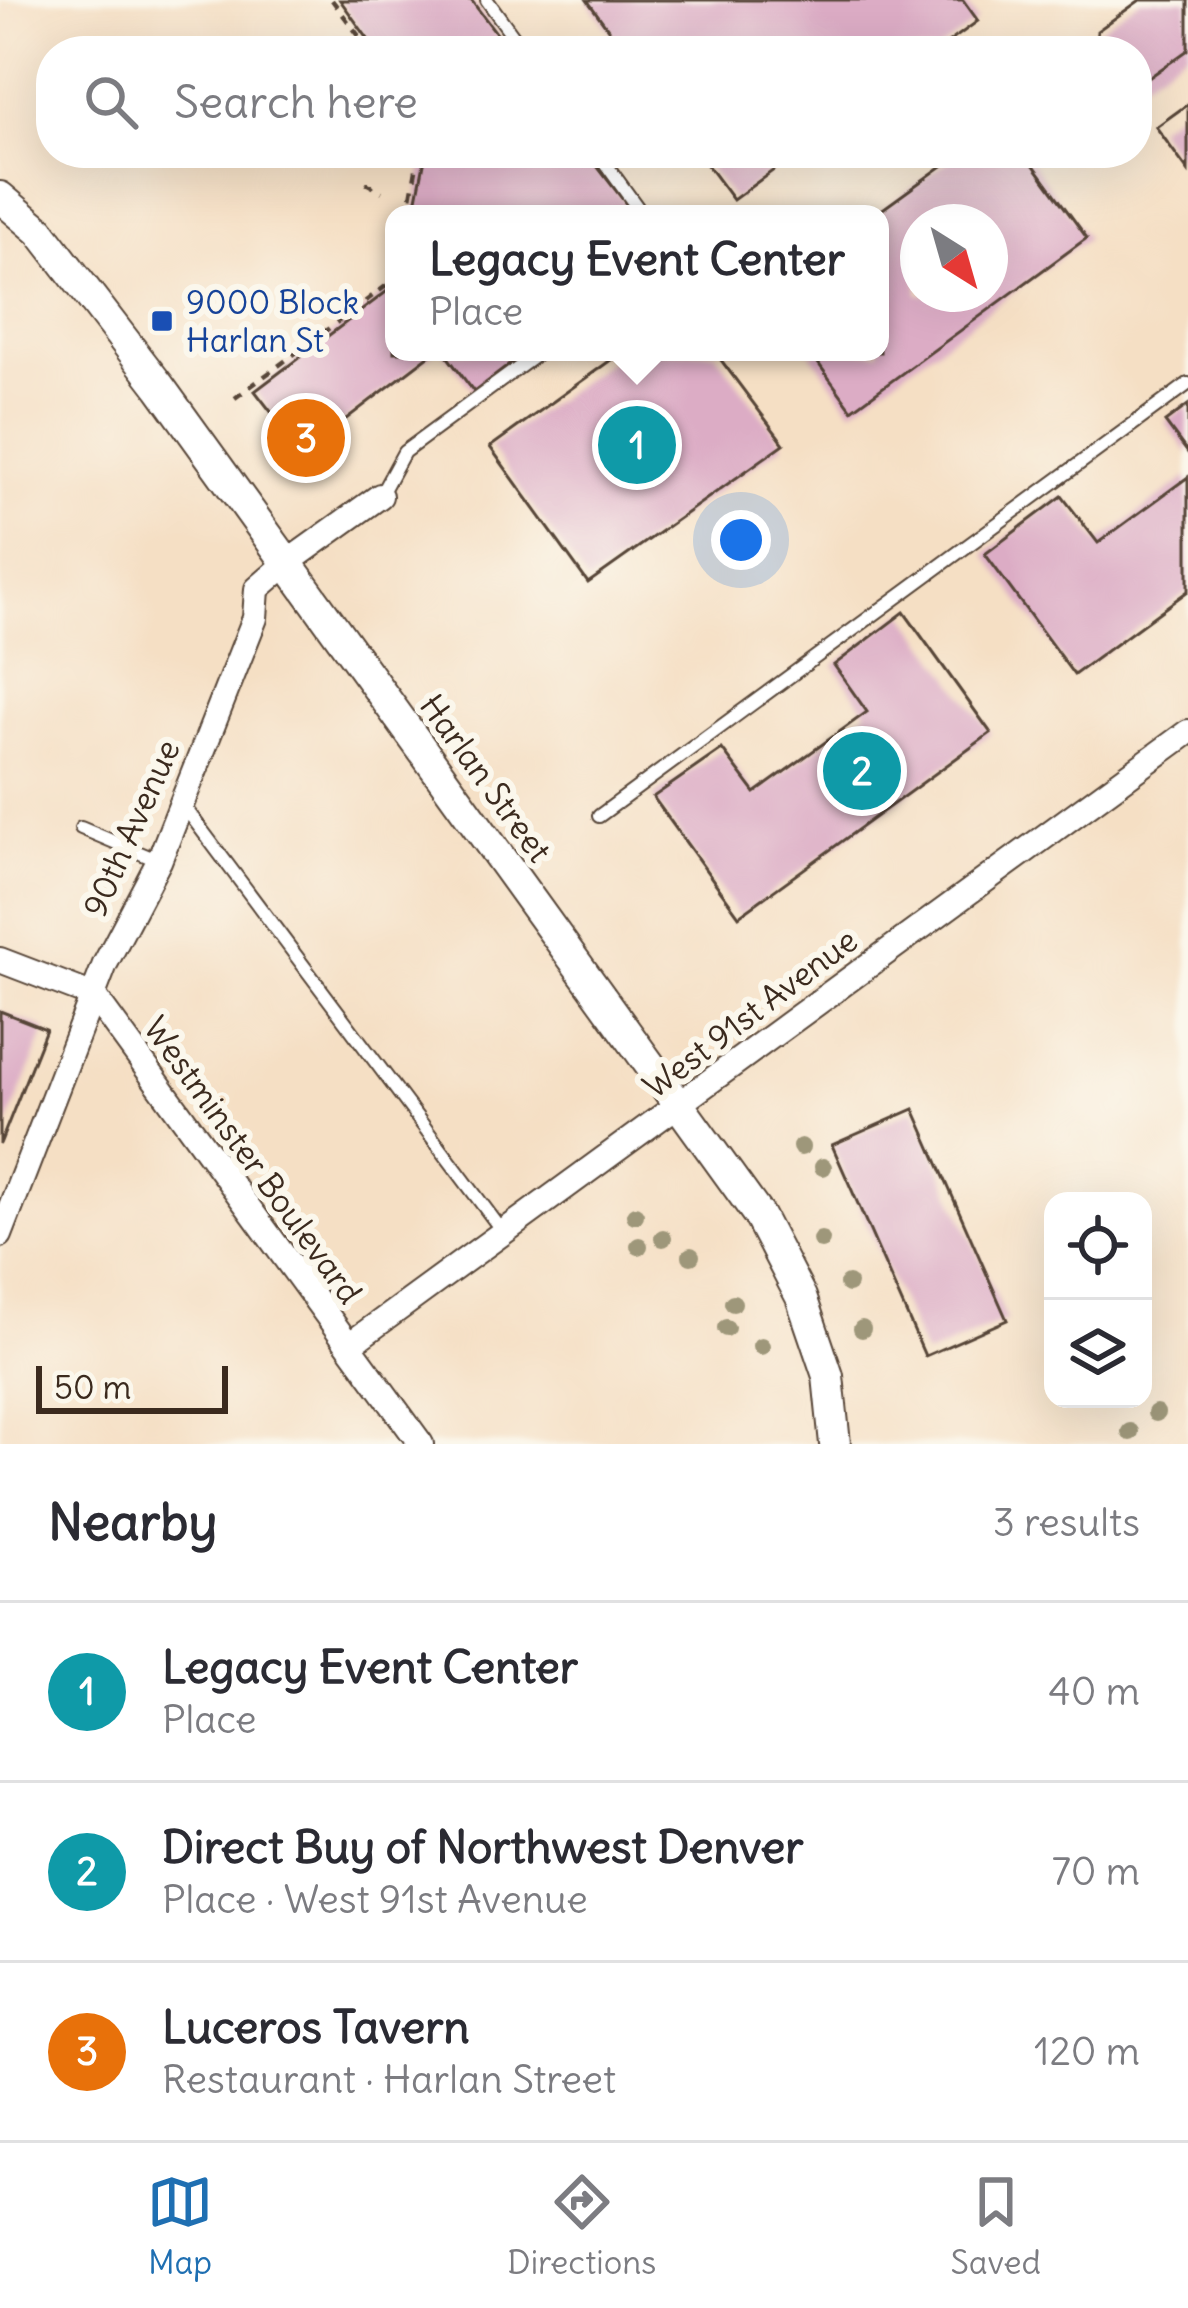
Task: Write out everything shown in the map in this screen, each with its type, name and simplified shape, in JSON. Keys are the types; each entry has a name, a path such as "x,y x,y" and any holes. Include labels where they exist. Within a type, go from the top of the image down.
{"street":[{"name":"Harlan Street","path":"0,197 40,231 288,562 759,1216 801,1297 828,1376 836,1444"},
{"name":"90th Avenue","path":"0,1235 105,964 159,861 255,618 257,589 380,496"},
{"name":"West 91st Avenue","path":"349,1345 1188,732"},
{"path":"0,960 94,996"},
{"name":"Westminster Boulevard","path":"94,996 421,1444"}],"lane":[{"path":"487,0 513,36"},
{"path":"609,168 636,205"},
{"path":"380,496 404,452 528,361"},
{"path":"599,816 1188,384"},
{"path":"182,803 502,1232"},
{"path":"81,828 159,861"}],"path":[{"path":"332,0 359,36"},
{"path":"409,205 416,168"},
{"path":"366,183 382,192"},
{"path":"235,398 385,287"}],"building":[{"path":"340,0 471,0 499,36 366,36"},
{"path":"587,0 963,0 978,21 958,36 613,36"},
{"path":"1140,0 1188,0 1188,50 1152,75 1152,36 1097,36 1097,31"},
{"path":"1188,104 1188,171 1156,127"},
{"path":"423,168 599,168 627,205 416,205"},
{"path":"709,168 777,168 733,200"},
{"path":"939,168 1036,168 1087,238 1008,296 1008,204 900,204 900,312 986,312 852,410 817,361 889,361 888,205"},
{"path":"385,293 385,361 422,361 325,435 323,444 309,454 303,453 255,391"},
{"path":"451,361 514,361 474,392"},
{"path":"609,361 722,361 784,444 588,583 490,447"},
{"path":"1188,405 1188,453 1165,422"},
{"path":"1188,477 1188,591 1074,675 985,554 1062,496 1098,543"},
{"path":"904,612 991,733 739,916 653,797 722,749 755,793 867,712 834,665"},
{"path":"0,1011 46,1029 0,1144"},
{"path":"914,1109 1007,1320 925,1356 832,1145"}],"place":[{"name":"9000 Block Harlan St","path":"162,321"},
{"name":"Luceros Tavern","path":"306,438"},
{"name":"Legacy Event Center","path":"637,445"},
{"name":"Direct Buy of Northwest Denver","path":"862,771"}]}
